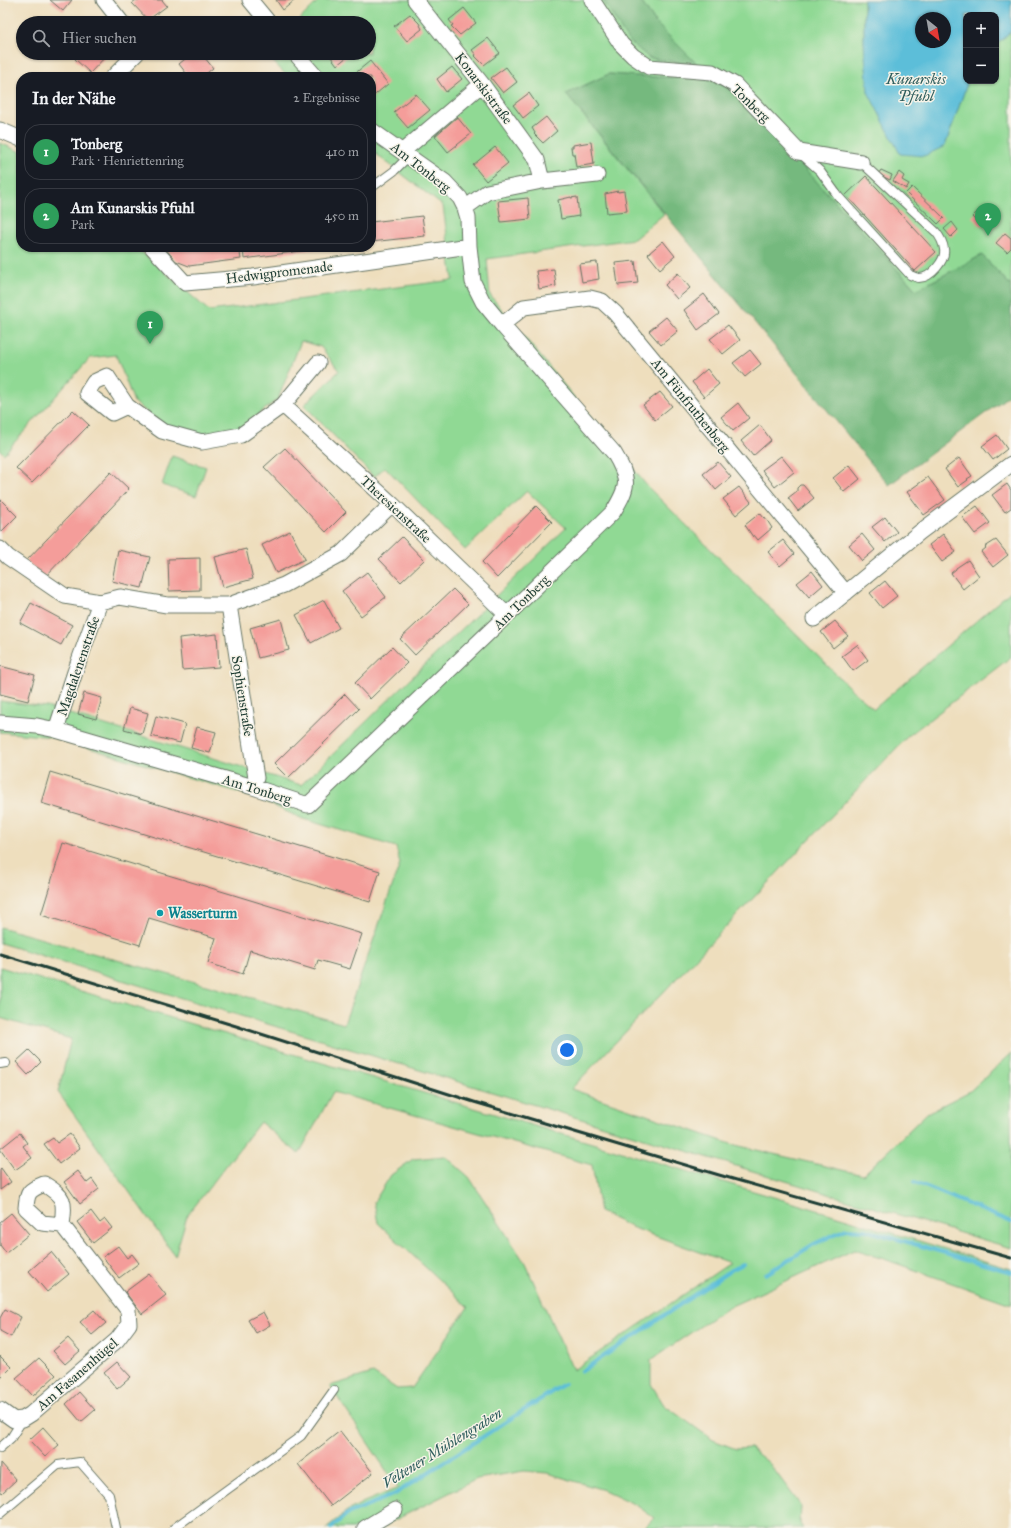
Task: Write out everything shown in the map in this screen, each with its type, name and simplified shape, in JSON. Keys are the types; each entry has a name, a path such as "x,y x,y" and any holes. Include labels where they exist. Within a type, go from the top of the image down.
{"street":[{"path":"104,0 117,16"},
{"path":"250,0 263,16"},
{"name":"Konarskistraße","path":"415,0 482,84 537,160 542,181"},
{"name":"Tonberg","path":"592,0 621,44 633,56 649,67 712,72 735,85 799,152"},
{"path":"118,72 131,60"},
{"path":"301,60 312,72"},
{"path":"406,154 482,84"},
{"path":"0,130 16,137"},
{"name":"Am Tonberg","path":"0,723 37,726 56,730 253,787 308,805 507,615 612,512 622,497 627,481 622,467 614,453 483,302 473,282 468,218 460,198 445,182 376,133"},
{"path":"799,152 861,162"},
{"path":"465,208 487,192 542,181 597,175"},
{"name":"Hedwigpromenade","path":"157,252 185,283 254,277 469,246"},
{"name":"Am Fünfruthenberg","path":"502,325 524,307 590,298 602,301 616,314 846,593"},
{"path":"127,406 162,431 202,442 241,435 283,405 318,363"},
{"name":"Theresienstraße","path":"283,405 392,504 507,615"},
{"path":"814,619 920,532 1011,464"},
{"path":"0,549 8,557 65,596 100,602 120,597 167,605 229,604 284,585 341,554 392,504"},
{"name":"Magdalenenstraße","path":"56,730 100,602"},
{"name":"Sophienstraße","path":"229,604 256,778 253,787"},
{"name":"Am Fasanenhügel","path":"0,1410 14,1420 23,1419 31,1414 117,1340 129,1324 128,1310 62,1225"},
{"path":"365,1528 395,1510"}],"lane":[{"path":"799,152 820,171 838,196 910,275 920,278 928,275 943,259 945,250 942,240 936,232 861,162"},
{"path":"376,184 394,171 406,154"},
{"path":"174,1528 301,1436 334,1390"},
{"path":"0,1448 11,1438 23,1419"},
{"path":"0,1514 58,1465 80,1462 109,1496 116,1528"}],"green space":[{"path":"319,0 603,0 613,15 649,58 697,65 655,22 640,0 864,0 864,43 945,146 967,84 999,84 999,42 1011,31 1011,286 982,255 916,290 730,87 709,78 652,77 609,74 566,94 664,214 634,239 487,259 490,295 648,487 852,690 874,709 1011,591 1011,657 908,736 571,1089 731,1144 863,1175 927,1113 970,1091 1011,1054 1011,1248 0,943 0,927 344,1024 400,864 396,847 303,819 254,797 52,737 0,732 0,701 47,707 301,785 566,528 527,491 465,550 385,467 374,477 304,405 339,371 321,347 301,341 278,399 238,430 202,435 163,425 134,402 116,355 90,358 4,454 0,450 0,143 16,150 16,252 142,252 209,311 453,280 443,206 376,154 376,72 283,72 272,60 376,60 376,16 303,16"},
{"path":"603,0 640,0 655,22 698,65 649,58 627,39"},
{"path":"609,74 652,77 709,78 730,87 916,290 982,255 1011,286 1011,394 889,485 566,94"},
{"path":"172,456 206,467 196,496 162,485"},
{"path":"0,967 1011,1269 1011,1304 884,1259 854,1250 727,1308 651,1360 651,1384 664,1405 713,1440 736,1449 750,1448 769,1463 801,1506 800,1524 803,1528 644,1528 654,1518 636,1505 604,1490 547,1473 524,1471 477,1479 389,1523 383,1528 326,1528 347,1511 364,1502 398,1488 330,1386 373,1373 397,1389 412,1388 468,1307 378,1223 374,1202 391,1175 413,1159 445,1156 469,1177 525,1263 573,1370 730,1263 631,1227 600,1212 592,1165 333,1092 299,1154 260,1122 187,1216 175,1256 58,1092 71,1039 0,1018"}],"water":[{"name":"Kunarskis Pfuhl","path":"864,0 1011,0 1011,31 999,42 999,12 963,12 963,84 967,84 945,146 924,156 900,154 868,92 864,43"}],"building":[{"path":"50,0 72,0 63,11"},
{"path":"136,0 162,0 167,6 153,16 144,16 132,3"},
{"path":"276,0 295,0 283,10"},
{"path":"464,8 476,23 460,35 451,26 453,25 449,20"},
{"path":"410,14 419,23 422,29 407,41 394,26"},
{"path":"488,38 500,53 484,65 475,56 476,55 472,50"},
{"path":"76,60 102,60 91,72 89,72"},
{"path":"184,60 207,60 213,68 208,72 185,72 179,64"},
{"path":"333,60 343,60 337,65"},
{"path":"370,61 388,84 376,94 376,72 357,72"},
{"path":"452,67 462,79 446,92 437,79"},
{"path":"506,67 517,82 503,93 491,78"},
{"path":"529,93 538,106 523,118 513,105"},
{"path":"416,94 430,110 408,128 394,112"},
{"path":"457,117 471,134 448,152 435,136"},
{"path":"546,117 557,131 543,143 534,134 535,133 532,128"},
{"path":"591,142 594,164 576,167 574,154 572,154 571,147 573,147 573,145"},
{"path":"495,147 508,163 486,181 473,165"},
{"path":"881,170 892,175 890,180 878,174"},
{"path":"899,172 904,176 902,180 909,184 906,189 893,181"},
{"path":"866,176 936,252 915,271 846,195"},
{"path":"912,187 944,218 938,224 906,193"},
{"path":"624,191 627,211 607,213 605,194"},
{"path":"577,197 579,216 561,219 558,200"},
{"path":"528,198 530,219 501,222 498,201"},
{"path":"980,209 989,217 981,226 972,217"},
{"path":"422,216 425,236 376,241 376,221"},
{"path":"952,222 958,230 951,237 944,229"},
{"path":"1005,233 1011,238 1011,248 1007,252 996,243"},
{"path":"663,241 675,256 660,269 648,254"},
{"path":"168,252 240,252 241,259 189,266 176,261"},
{"path":"243,252 294,252 244,259"},
{"path":"635,261 638,283 618,285 615,263"},
{"path":"597,262 599,279 582,282 579,264"},
{"path":"554,269 556,286 539,289 536,271"},
{"path":"678,273 690,288 677,299 665,285"},
{"path":"704,294 719,314 698,330 684,310"},
{"path":"666,317 678,331 661,345 649,331"},
{"path":"728,325 740,340 723,354 710,339"},
{"path":"750,350 761,364 745,377 733,363"},
{"path":"707,369 719,384 704,397 692,382"},
{"path":"660,392 672,406 655,420 643,405"},
{"path":"738,403 749,418 733,431 721,417"},
{"path":"73,410 89,425 32,483 16,468"},
{"path":"760,425 771,440 753,456 741,441"},
{"path":"997,435 1007,449 993,460 982,446"},
{"path":"285,448 346,512 326,532 264,467"},
{"path":"781,456 794,472 775,487 762,470"},
{"path":"959,458 972,476 958,487 945,469"},
{"path":"718,462 731,477 716,490 703,474"},
{"path":"849,465 860,479 844,492 833,478"},
{"path":"111,472 129,489 44,578 26,561"},
{"path":"928,477 945,500 924,515 907,492"},
{"path":"1007,484 1011,490 1011,508 1005,512 992,495"},
{"path":"800,485 803,485 814,498 798,511 788,498 797,491 797,488"},
{"path":"739,487 751,502 736,515 723,499"},
{"path":"0,499 17,516 0,533"},
{"path":"536,506 552,522 497,578 482,562"},
{"path":"977,506 990,523 975,534 962,517"},
{"path":"760,513 764,518 765,517 772,528 758,540 754,535 753,537 745,525"},
{"path":"885,517 897,532 885,542 872,527"},
{"path":"290,531 305,559 276,573 262,545"},
{"path":"862,534 875,550 862,561 849,545"},
{"path":"943,534 956,552 942,562 929,545"},
{"path":"402,537 424,560 401,582 379,559"},
{"path":"783,540 794,554 780,566 768,552"},
{"path":"996,540 1008,555 993,567 981,552 986,548 985,547"},
{"path":"246,549 253,579 223,587 215,557"},
{"path":"118,550 150,557 142,588 112,581"},
{"path":"200,558 200,590 169,591 168,559"},
{"path":"968,560 979,576 963,589 951,573"},
{"path":"812,571 823,585 809,597 797,583"},
{"path":"367,572 386,597 361,616 342,591"},
{"path":"885,581 897,596 882,608 870,593"},
{"path":"453,589 468,604 415,655 400,639"},
{"path":"324,600 339,628 311,643 296,615"},
{"path":"31,603 72,625 61,645 20,623"},
{"path":"281,619 289,650 258,658 250,628"},
{"path":"835,621 848,636 833,648 821,632"},
{"path":"217,634 219,667 182,670 179,638"},
{"path":"857,645 868,660 853,671 842,656"},
{"path":"392,647 407,663 370,699 355,683"},
{"path":"0,666 35,675 28,701 0,694"},
{"path":"84,693 102,698 96,719 78,714"},
{"path":"345,694 359,709 288,778 274,764"},
{"path":"130,708 148,713 142,734 124,729"},
{"path":"156,716 185,724 180,743 151,736"},
{"path":"197,727 216,732 210,753 191,748"},
{"path":"50,772 380,871 370,902 41,803"},
{"path":"63,843 362,934 350,969 318,960 315,970 250,950 243,974 208,963 216,938 149,918 140,945 41,915"},
{"path":"29,1050 41,1062 28,1075 16,1062"},
{"path":"20,1133 27,1143 23,1146 32,1158 15,1170 0,1149"},
{"path":"70,1134 80,1148 59,1164 44,1144 53,1138 57,1143"},
{"path":"1,1168 11,1182 0,1190 0,1169"},
{"path":"78,1171 87,1183 92,1179 99,1189 80,1204 64,1182"},
{"path":"91,1211 100,1223 105,1219 112,1228 93,1243 77,1222"},
{"path":"11,1213 29,1234 6,1253 0,1245 0,1222"},
{"path":"118,1246 127,1258 132,1254 139,1263 119,1278 103,1257"},
{"path":"51,1252 69,1274 47,1292 29,1271"},
{"path":"149,1274 166,1295 142,1314 125,1292"},
{"path":"5,1309 21,1317 11,1337 0,1331 0,1318"},
{"path":"94,1310 106,1323 92,1335 80,1322"},
{"path":"263,1312 270,1325 256,1333 248,1320"},
{"path":"68,1338 80,1351 65,1364 53,1351"},
{"path":"0,1356 11,1367 0,1378"},
{"path":"39,1358 56,1375 33,1396 16,1378"},
{"path":"117,1362 131,1377 117,1389 104,1373"},
{"path":"79,1392 95,1410 81,1422 66,1404"},
{"path":"43,1427 59,1445 45,1457 29,1440"},
{"path":"340,1431 373,1473 331,1506 298,1464"},
{"path":"1,1463 16,1480 2,1493 0,1490"}],"waterway":[{"path":"915,1182 1011,1222"},
{"name":"Veltener Mühlengraben","path":"766,1274 814,1244 846,1229 866,1230 1011,1272"},
{"name":"Veltener Mühlengraben","path":"582,1371 731,1270 743,1264"},
{"name":"Veltener Mühlengraben","path":"331,1528 347,1514 395,1494 564,1384"}],"railway":[{"path":"0,954 236,1026 474,1102 719,1175 1011,1258"}],"place":[{"name":"Am Kunarskis Pfuhl","path":"988,236"},
{"name":"Tonberg","path":"150,344"},
{"name":"Wasserturm","path":"160,913"}]}
